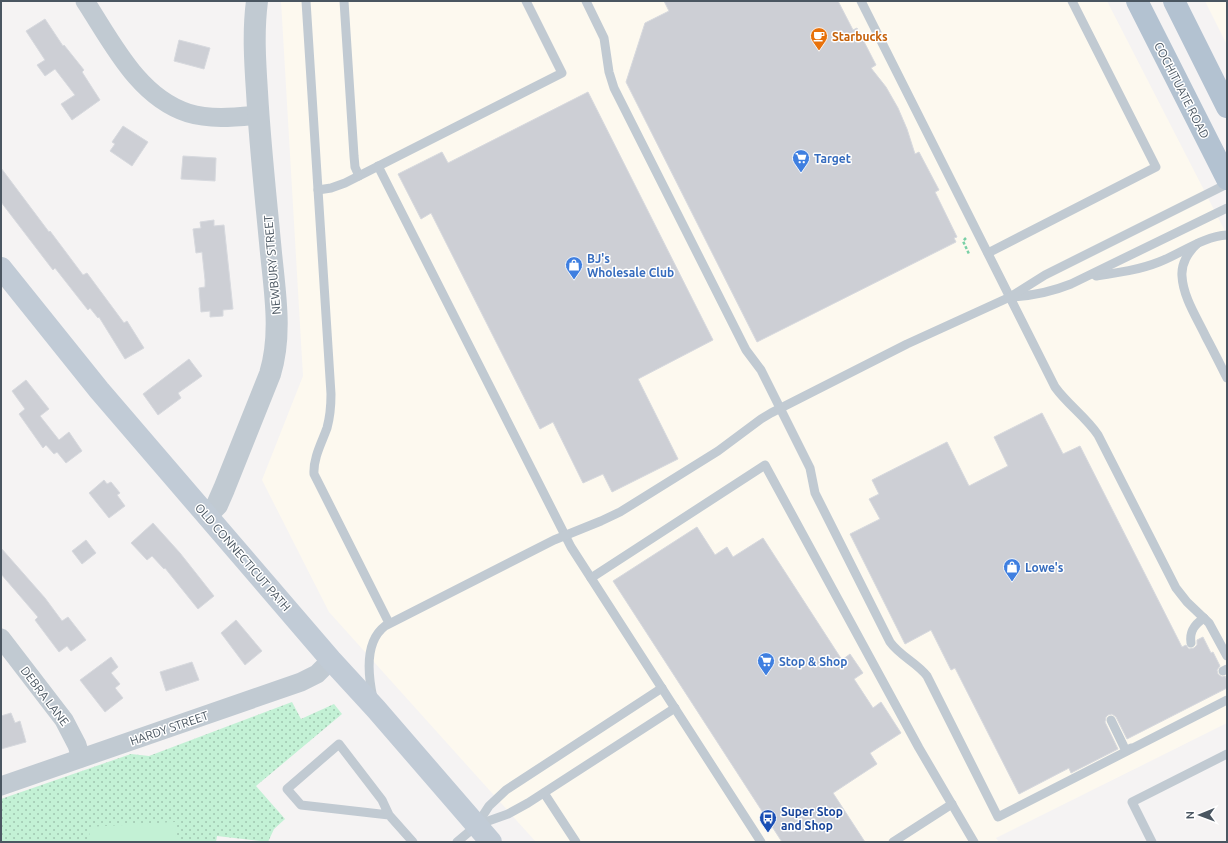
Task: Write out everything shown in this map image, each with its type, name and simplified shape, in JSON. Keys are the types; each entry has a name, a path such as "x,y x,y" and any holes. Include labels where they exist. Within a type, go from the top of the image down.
{"main road":[{"name":"COCHITUATE ROAD","path":"1137,1 1227,179"},
{"path":"1174,1 1227,106"},
{"name":"OLD CONNECTICUT PATH","path":"1,268 99,390 490,842"}],"street":[{"path":"85,1 130,69 156,96 189,114 227,117 258,115"},
{"name":"NEWBURY STREET","path":"207,515 217,505 223,492 266,385 275,353 277,332 276,307 258,115 255,43 257,1"},
{"name":"DEBRA LANE","path":"1,638 64,720 77,745 81,758"},
{"name":"HARDY STREET","path":"1,786 302,682 317,674 331,660"}],"lane":[{"path":"306,1 331,402 328,423 315,462 314,474 389,623"},
{"path":"344,1 354,156 355,167 359,176"},
{"path":"318,190 338,186 359,176 562,73 526,1"},
{"path":"586,1 604,38 609,72 614,88 746,350 759,366 810,468 815,494 890,642 902,654 917,665 927,676 998,817 1227,700"},
{"path":"860,1 1055,387 1090,424 1102,442 1176,588 1187,602 1214,629 1227,656"},
{"path":"988,253 1156,167 1072,1"},
{"path":"378,166 565,535 591,578 762,842"},
{"path":"376,709 371,690 369,673 371,648 378,632 389,623 565,535 601,521 629,506 718,451 761,419 780,408 907,344 1010,297 1045,275 1227,184"},
{"path":"1010,297 1036,296 1087,277 1227,208"},
{"path":"1087,277 1146,266 1169,258 1212,237 1227,235"},
{"path":"1197,244 1189,253 1182,271 1183,283 1190,304 1227,378"},
{"path":"591,578 765,465 919,748 974,842"},
{"path":"1191,643 1190,637 1192,630 1197,623 1204,618"},
{"path":"457,842 476,826 489,806 506,790 662,688"},
{"path":"1111,720 1126,751 1227,700"},
{"path":"476,826 508,814 544,793 675,708"},
{"path":"389,815 301,805 287,789 339,744 382,800 389,815 413,842"},
{"path":"1152,842 1132,802 1227,754"},
{"path":"544,793 576,842"},
{"path":"893,842 952,804"}],"shaded area":[{"path":"281,1 1107,1 1227,235 1227,723 996,838 999,842 536,842 329,612 262,480 303,376"},
{"path":"1205,1 1227,1 1227,45"}],"green space":[{"path":"292,702 301,719 334,704 342,714 256,786 285,819 274,829 268,842 217,836 216,842 1,842 1,799 131,754 149,756"},
{"path":"175,822 176,842 90,842 89,827"}],"building":[{"name":"Target","path":"664,1 838,1 853,30 857,28 876,65 871,68 886,87 898,108 915,154 919,152 939,190 935,192 957,237 954,238 956,242 757,342 626,82 645,23 669,11"},
{"path":"45,19 63,46 64,45 84,70 82,72 100,100 72,120 61,104 75,95 55,69 45,76 37,65 45,60 26,31"},
{"path":"179,40 210,48 204,69 174,61"},
{"name":"BJ's Wholesale Club","path":"588,92 713,340 638,379 678,459 612,492 603,474 583,483 553,422 540,429 431,213 421,219 398,174 442,152 448,163"},
{"path":"123,126 148,142 132,166 110,151 115,144 112,142"},
{"path":"183,156 216,158 215,181 181,179"},
{"path":"1,168 83,275 87,273 124,323 127,321 144,348 125,359 99,317 98,318 90,308 88,310 55,268 53,270 1,202"},
{"path":"214,220 214,226 224,225 233,309 223,310 223,316 210,317 210,311 201,312 199,288 205,287 205,280 202,252 196,253 193,229 201,228 200,222"},
{"path":"189,359 202,376 178,393 181,398 158,415 143,394"},
{"path":"26,380 49,409 40,416 59,440 69,432 82,451 66,463 57,452 54,454 46,445 43,448 19,414 25,409 12,391"},
{"name":"Lowe's","path":"1042,413 1063,454 1080,446 1182,647 1186,645 1189,649 1194,648 1197,645 1197,640 1203,637 1220,666 1217,670 1218,674 1222,677 1225,676 1227,680 1227,688 1127,739 1116,717 1112,714 1108,715 1105,722 1118,749 1071,773 1069,768 1019,794 955,668 951,670 931,630 905,644 850,534 880,519 869,499 879,494 872,480 947,442 969,486 1008,466 994,437"},
{"path":"104,480 107,484 111,482 120,493 117,495 125,506 109,518 89,493"},
{"path":"153,523 180,553 214,596 198,609 165,568 164,569 152,556 147,560 131,543"},
{"name":"Stop & Shop","path":"697,527 715,555 727,547 733,557 763,538 842,660 850,654 863,673 854,679 873,708 881,702 901,733 870,753 877,764 833,793 865,842 782,842 613,581"},
{"path":"86,540 96,553 82,564 72,551"},
{"path":"1,548 45,598 62,621 68,617 86,640 71,651 67,646 59,652 35,620 38,617 1,574"},
{"path":"236,620 262,651 245,665 221,633"},
{"path":"111,657 118,667 111,673 120,684 115,688 123,698 105,712 80,680"},
{"path":"192,662 199,680 166,691 160,672"},
{"path":"11,713 15,723 20,721 26,742 1,749 1,716"}],"place":[{"name":"Starbucks","path":"819,51"},
{"name":"Target","path":"801,173"},
{"name":"BJ's Wholesale Club","path":"574,280"},
{"name":"Lowe's","path":"1012,582"},
{"name":"Stop & Shop","path":"766,676"},
{"name":"Super Stop and Shop","path":"768,833"}]}
